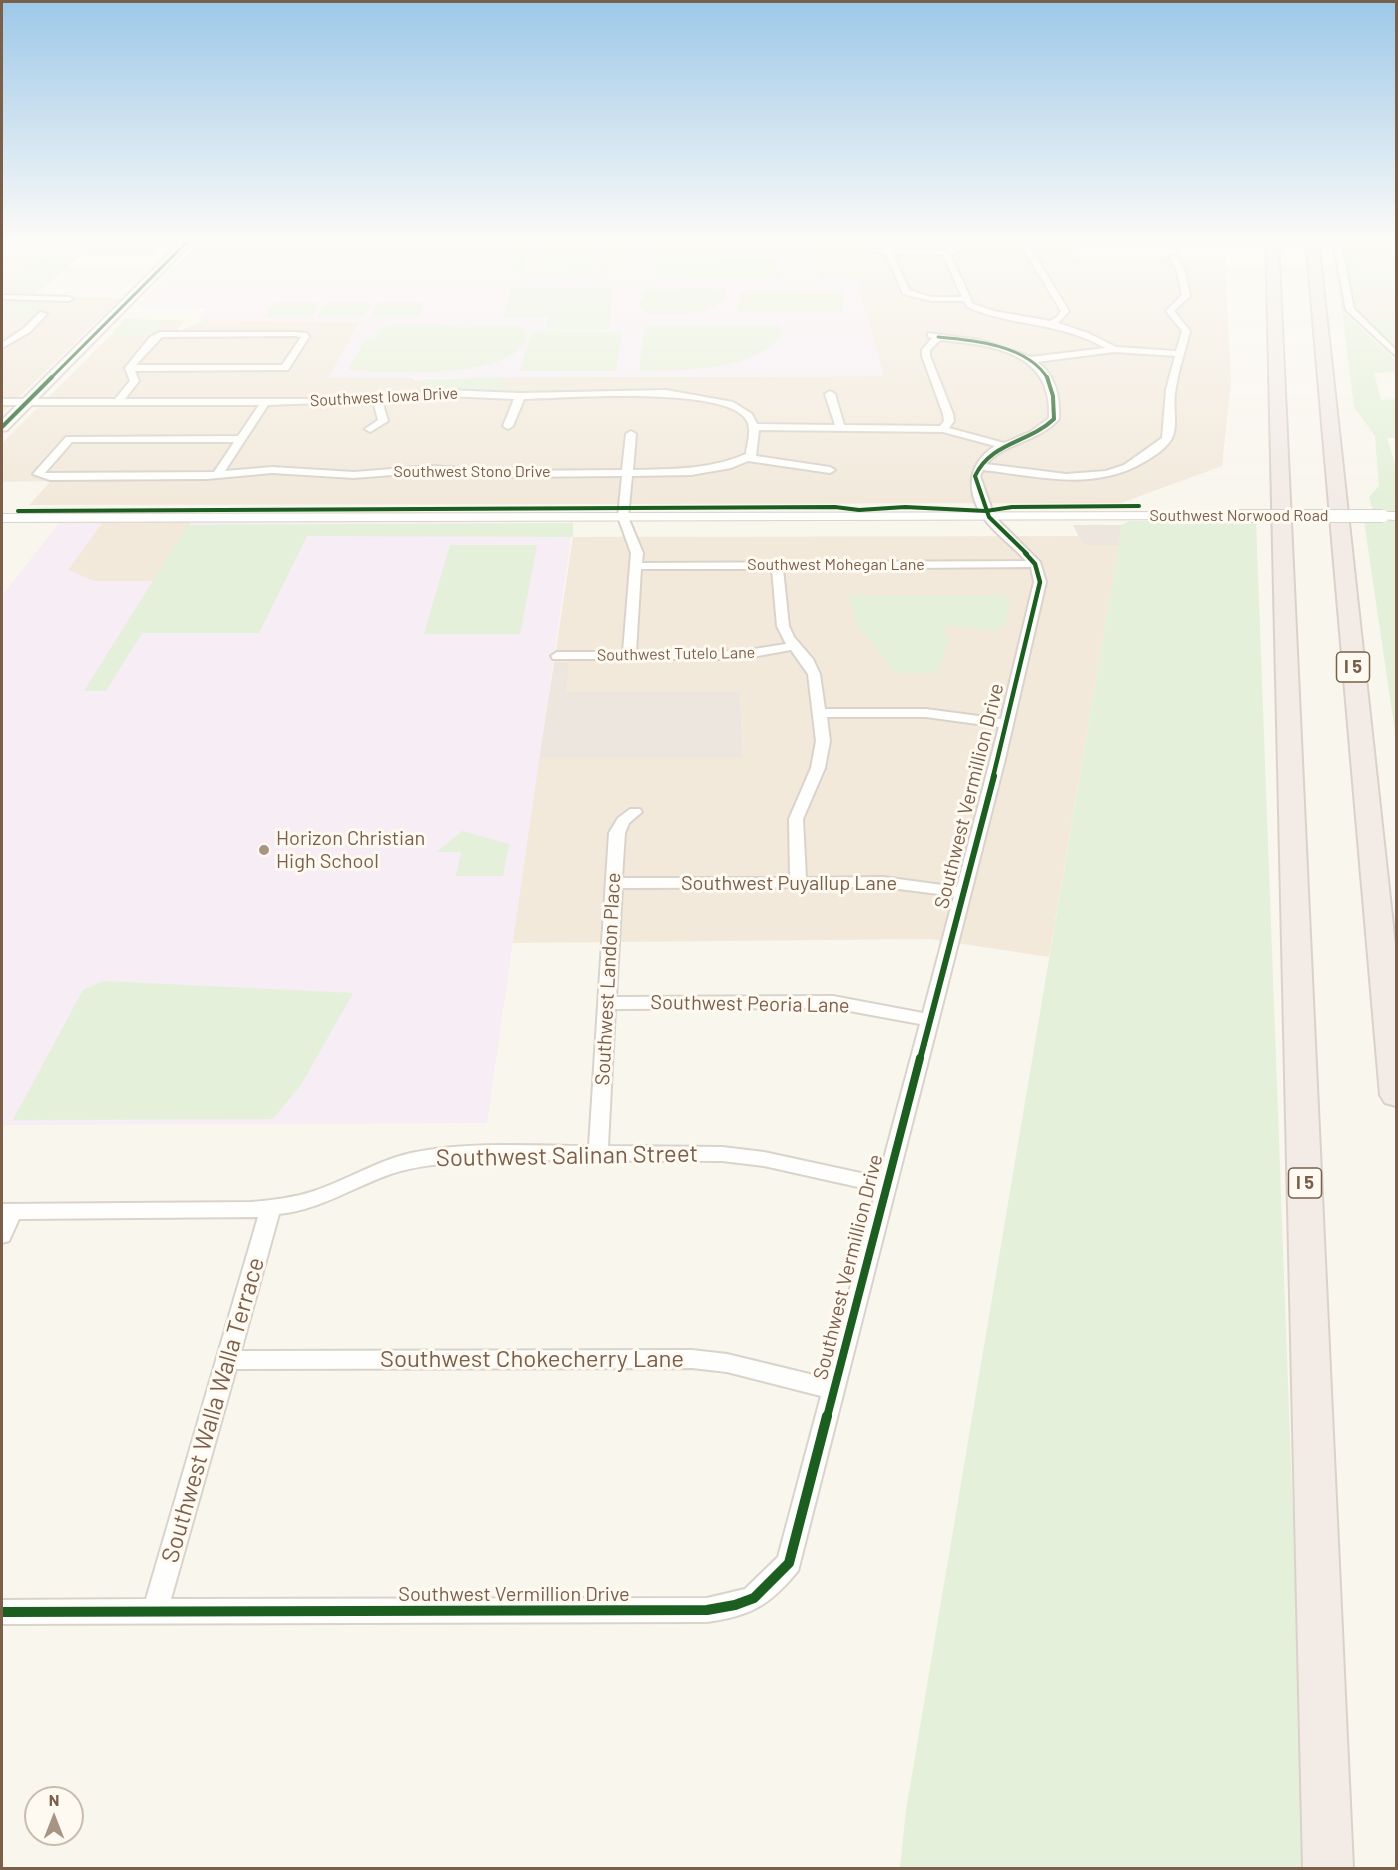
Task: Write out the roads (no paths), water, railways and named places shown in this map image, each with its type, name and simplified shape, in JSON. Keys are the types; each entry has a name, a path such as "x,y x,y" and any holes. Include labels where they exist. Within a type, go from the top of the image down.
{"highway":[{"name":"I 5","path":"1275,326 1328,1869"},
{"name":"I 5","path":"1321,326 1396,1095"}],"main road":[{"path":"2,427 102,326"}],"street":[{"path":"2,346 30,326"},
{"path":"1061,326 1086,334 1114,349"},
{"path":"979,466 1081,477 1119,472 1136,464 1164,443 1169,435 1169,391 1186,331 1182,326"},
{"path":"1367,326 1396,354"},
{"path":"160,335 304,335 285,368 129,368 153,339 160,335"},
{"path":"943,429 949,421 948,414 926,356 926,350 934,336 996,347 1030,360 1046,374 1055,405 1054,418 1037,434 1002,445 984,459 975,476 989,517 1005,538 1036,564"},
{"path":"1030,360 1114,349 1180,354"},
{"path":"118,402 135,381 129,368"},
{"name":"Southwest Iowa Drive","path":"2,402 265,402 447,393 520,396 683,394 737,407 749,416 754,427"},
{"path":"830,394 840,427"},
{"path":"508,426 520,396"},
{"path":"370,429 383,421 377,398"},
{"path":"217,475 238,439 265,402"},
{"path":"830,470 749,458 754,451 754,427 943,429 1002,445"},
{"path":"629,656 636,566 635,546 626,530 623,517 631,434"},
{"name":"Southwest Stono Drive","path":"238,439 69,439 40,471 40,476 217,475 272,470 354,475 430,470 506,474 711,470 749,458"},
{"name":"Southwest Norwood Road","path":"2,518 1390,516"},
{"name":"Southwest Mohegan Lane","path":"636,566 1036,564"},
{"name":"Southwest Vermillion Drive","path":"2,1612 707,1610 736,1606 764,1594 789,1563 1006,724 1040,582 1036,564"},
{"path":"777,565 783,626 814,674 819,713 821,754 796,819 798,882"},
{"name":"Southwest Tutelo Lane","path":"557,656 741,655 794,646"},
{"path":"819,713 926,713 1006,724"},
{"name":"Southwest Landon Place","path":"598,1153 617,833 623,821 635,812"},
{"name":"Southwest Puyallup Lane","path":"614,883 908,883 962,893"},
{"name":"Southwest Peoria Lane","path":"607,1003 833,1002 928,1020"},
{"name":"Southwest Salinan Street","path":"7,1211 215,1211 271,1208 320,1197 380,1170 412,1160 485,1153 722,1154 764,1159 886,1186"},
{"name":"Southwest Walla Walla Terrace","path":"155,1612 271,1208"},
{"path":"2,1235 7,1211"},
{"name":"Southwest Chokecherry Lane","path":"227,1360 692,1359 727,1363 833,1389"}],"place":[{"name":"Horizon Christian High School","path":"264,850"}]}
